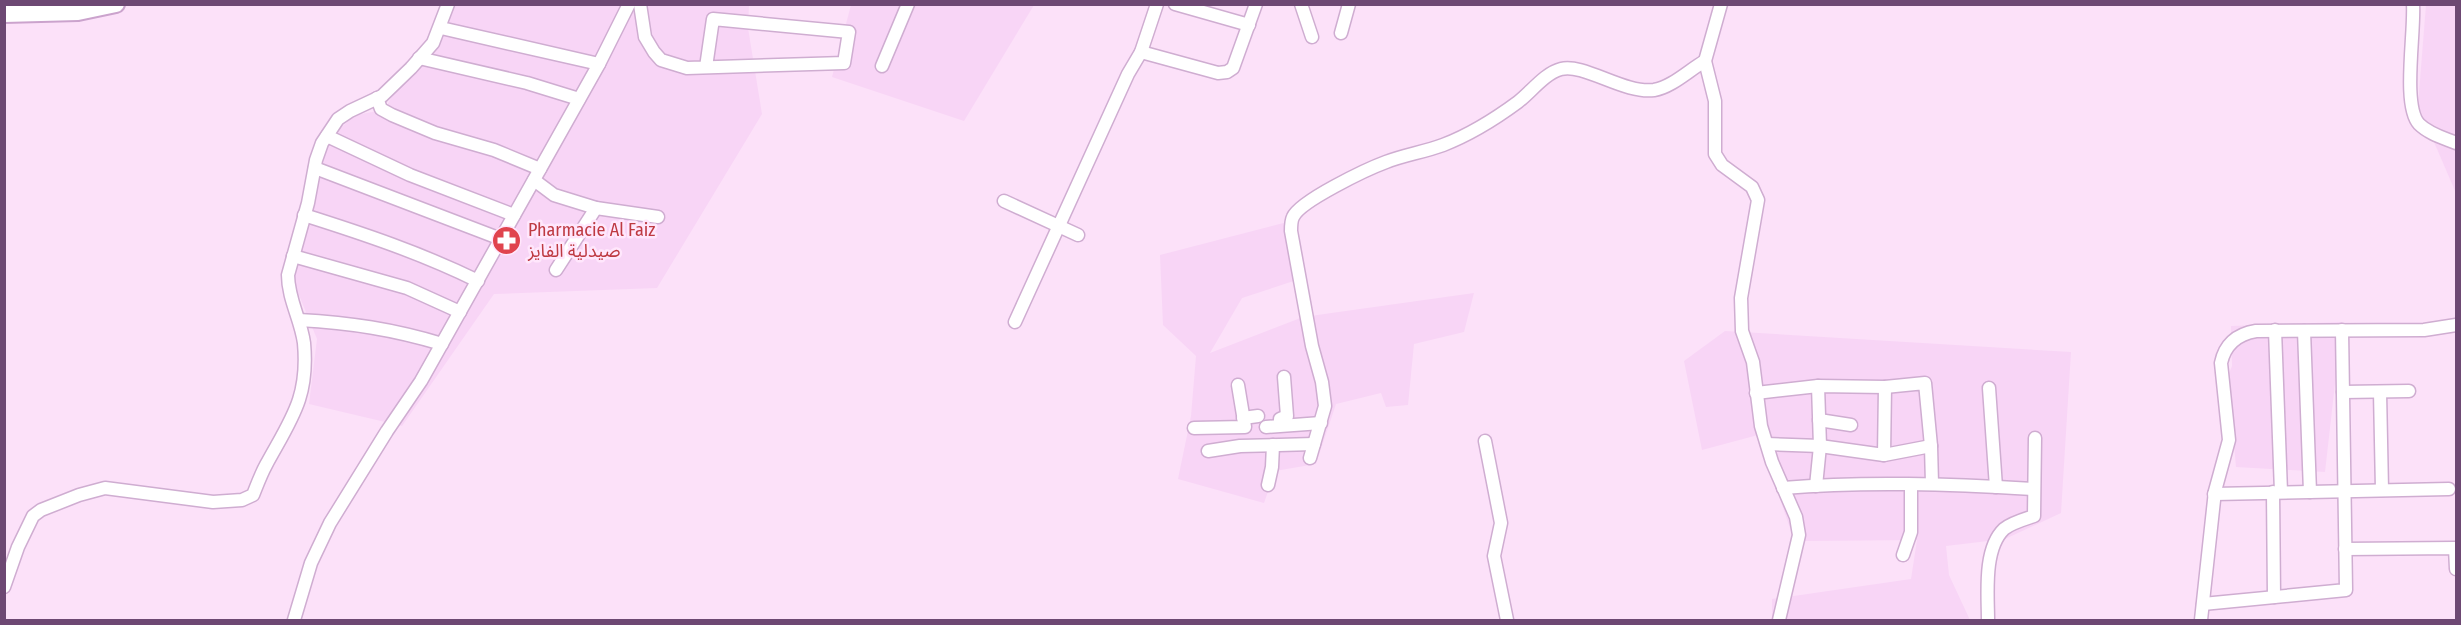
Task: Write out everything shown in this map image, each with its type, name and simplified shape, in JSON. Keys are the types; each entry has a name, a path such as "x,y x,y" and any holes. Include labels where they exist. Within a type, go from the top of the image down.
{"main road":[{"path":"4,14 78,12 116,4"}],"street":[{"path":"4,587 18,547 33,516 41,510 70,498 105,488 201,501 242,500 251,496 299,405 303,386 305,360 299,320 288,279 318,151 345,114 377,98 398,82 433,43 441,28 448,4"},
{"path":"294,621 311,563 330,523 421,381 599,64 629,4"},
{"path":"640,4 645,37 661,60 687,68 844,63 849,32 713,19 706,67"},
{"path":"882,66 908,4"},
{"path":"1015,322 1128,74 1141,52 1157,4"},
{"path":"1175,4 1208,8 1249,25"},
{"path":"1141,52 1218,72 1227,72 1233,68 1256,4"},
{"path":"1301,4 1312,37"},
{"path":"1341,33 1349,4"},
{"path":"1721,4 1705,62 1716,111 1715,154 1722,165 1752,187 1758,200 1741,298 1741,317 1746,345 1753,362 1761,426 1796,517 1799,535 1779,621"},
{"path":"2413,4 2409,92 2414,117 2426,130 2457,143"},
{"path":"441,28 599,64"},
{"path":"419,58 527,83 579,99"},
{"path":"1310,458 1325,406 1290,231 1297,210 1310,200 1368,170 1442,145 1464,135 1518,102 1543,80 1561,69 1569,69 1610,82 1651,90 1664,87 1705,62"},
{"path":"377,98 383,111 435,134 494,150 537,175 554,195 596,207 658,217"},
{"path":"327,136 410,175 514,215"},
{"path":"315,168 501,239"},
{"path":"1004,201 1078,235"},
{"path":"556,270 596,207"},
{"path":"304,215 393,243 436,260 478,281"},
{"path":"293,256 407,288 460,312"},
{"path":"299,320 375,327 442,344"},
{"path":"2201,621 2214,494 2229,440 2221,369 2223,353 2231,342 2245,333 2275,330 2432,329 2457,326"},
{"path":"2274,597 2277,492 2275,330"},
{"path":"2203,604 2346,590 2342,330"},
{"path":"2304,331 2310,492"},
{"path":"1280,425 1280,419 1287,416 1284,377"},
{"path":"1756,393 1818,386 1885,387 1925,383 1932,484"},
{"path":"1194,428 1245,427 1238,385"},
{"path":"1816,486 1820,446 1818,386"},
{"path":"1884,454 1885,387"},
{"path":"1989,388 1996,487"},
{"path":"2343,392 2409,391"},
{"path":"2380,392 2382,490"},
{"path":"1244,418 1258,416"},
{"path":"1819,420 1851,425"},
{"path":"1266,427 1321,423"},
{"path":"1988,621 1988,577 1992,548 2004,528 2034,516 2035,438"},
{"path":"1485,441 1501,523 1494,556 1507,621"},
{"path":"1208,451 1240,446 1314,444"},
{"path":"1767,444 1820,446 1884,454 1931,446"},
{"path":"1268,485 1273,445"},
{"path":"1783,488 1932,484 2033,489"},
{"path":"1903,555 1911,532 1911,485"},
{"path":"2214,494 2449,489"},
{"path":"2345,549 2455,548 2456,569"}],"shaded area":[{"path":"444,5 749,5 748,28 762,114 657,288 494,294 402,426 309,404 317,339 292,278 326,141 355,115 384,110 443,11"},
{"path":"851,5 1034,5 964,121 832,77"},
{"path":"2426,5 2456,5 2456,193 2418,105"},
{"path":"1295,220 1306,277 1242,298 1210,353 1303,317 1474,293 1464,332 1414,344 1408,405 1386,407 1381,393 1336,404 1316,464 1275,471 1264,503 1178,479 1191,416 1196,356 1163,325 1160,255"},
{"path":"2342,322 2325,472 2236,467 2228,376 2232,366 2231,326"},
{"path":"1725,331 2071,352 2061,513 2005,539 1946,546 1949,575 1970,620 1772,620 1772,599 1911,579 1917,540 1806,541 1792,534 1758,435 1702,450 1684,361"}],"place":[{"name":"Pharmacie Al Faiz صيدلية الفايز","path":"507,240"}]}
